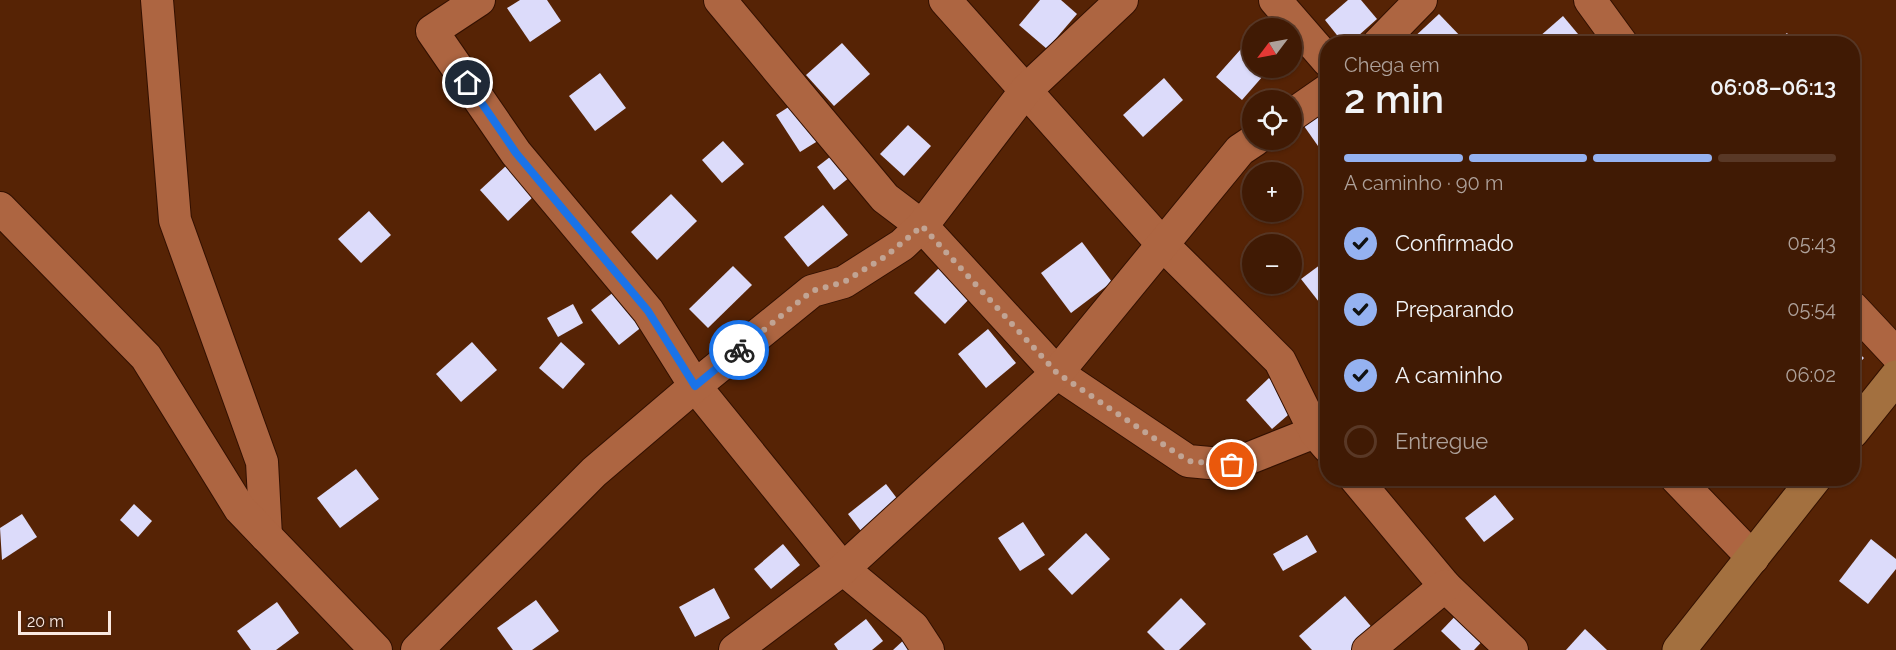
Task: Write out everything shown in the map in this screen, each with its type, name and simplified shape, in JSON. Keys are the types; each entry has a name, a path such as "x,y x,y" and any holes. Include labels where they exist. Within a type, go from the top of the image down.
{"main road":[{"path":"1860,422 1896,377"},
{"path":"1679,650 1809,486"}],"street":[{"path":"157,0 175,220 262,462 266,536"},
{"path":"479,0 432,31 516,153 648,311 695,386 843,569 913,627 928,650"},
{"path":"720,0 885,198 922,226 1057,373 1188,461 1232,465 1320,440"},
{"path":"945,0 1164,246 1280,361 1320,438"},
{"path":"417,650 594,472 695,386 812,291 844,282 886,256 922,226 1026,90 1122,0"},
{"path":"1275,0 1320,52"},
{"path":"1386,36 1421,0"},
{"path":"1590,0 1616,36"},
{"path":"1302,108 1320,96"},
{"path":"735,650 843,569 1057,373 1242,149"},
{"path":"0,208 146,357 240,509 376,650"},
{"path":"1860,316 1896,354"},
{"path":"1361,486 1445,586 1512,650"},
{"path":"1684,486 1753,558"},
{"path":"1368,650 1445,586"}],"building":[{"path":"520,0 547,0 561,21 530,42 507,8"},
{"path":"1040,0 1061,0 1077,14 1047,49 1019,25"},
{"path":"1348,0 1361,0 1377,19 1358,36 1338,36 1325,20"},
{"path":"1439,14 1460,36 1415,36"},
{"path":"1563,16 1580,36 1540,36"},
{"path":"842,43 870,74 834,106 806,75"},
{"path":"1242,48 1242,78 1261,78 1251,90 1242,90 1242,100 1216,77"},
{"path":"600,73 626,108 595,131 569,96"},
{"path":"1164,78 1183,100 1143,137 1123,115"},
{"path":"798,101 821,139 800,152 776,115"},
{"path":"1320,115 1320,149 1304,126"},
{"path":"908,125 931,146 904,176 880,154"},
{"path":"723,141 744,164 722,183 702,160"},
{"path":"839,150 856,172 834,190 817,167"},
{"path":"507,165 535,195 508,221 480,190"},
{"path":"671,194 697,221 657,260 631,232"},
{"path":"823,205 848,235 808,267 784,237"},
{"path":"369,211 391,235 361,263 338,239"},
{"path":"1082,242 1112,282 1071,313 1041,273"},
{"path":"943,264 974,294 945,324 914,293"},
{"path":"1320,265 1320,303 1302,278"},
{"path":"733,266 752,285 708,328 689,309"},
{"path":"620,287 648,322 619,345 591,310"},
{"path":"573,304 583,323 558,337 547,318"},
{"path":"988,329 1016,363 986,388 958,354"},
{"path":"472,342 497,370 461,402 436,374"},
{"path":"561,342 585,364 563,389 539,368"},
{"path":"1269,378 1296,408 1272,429 1246,400"},
{"path":"356,469 379,499 340,528 317,498"},
{"path":"886,484 902,505 864,535 848,514"},
{"path":"1495,495 1514,519 1484,542 1465,518"},
{"path":"134,504 152,521 138,537 120,520"},
{"path":"22,514 37,537 2,560 0,528"},
{"path":"1023,522 1045,555 1020,571 998,538"},
{"path":"1086,533 1110,559 1072,595 1048,569"},
{"path":"1307,535 1317,552 1283,571 1273,554"},
{"path":"1871,539 1896,559 1896,569 1868,604 1839,581"},
{"path":"783,544 800,565 771,589 754,569"},
{"path":"714,588 730,618 695,637 679,607"},
{"path":"1345,596 1375,631 1353,650 1312,650 1299,636"},
{"path":"1181,598 1206,624 1179,650 1165,650 1147,632"},
{"path":"536,600 559,631 532,650 513,650 497,628"},
{"path":"277,602 299,633 276,650 251,650 237,631"},
{"path":"1463,608 1489,634 1474,650 1461,650 1441,631"},
{"path":"866,619 883,641 872,650 838,650 834,644"},
{"path":"1585,629 1607,650 1566,650"},
{"path":"907,637 920,650 893,650"}],"way so far":[{"path":"739,350 812,291 844,282 902,245 922,226 1057,373 1188,461 1232,465"}],"route":[{"path":"468,83 516,153 648,311 695,386 739,350"}]}
